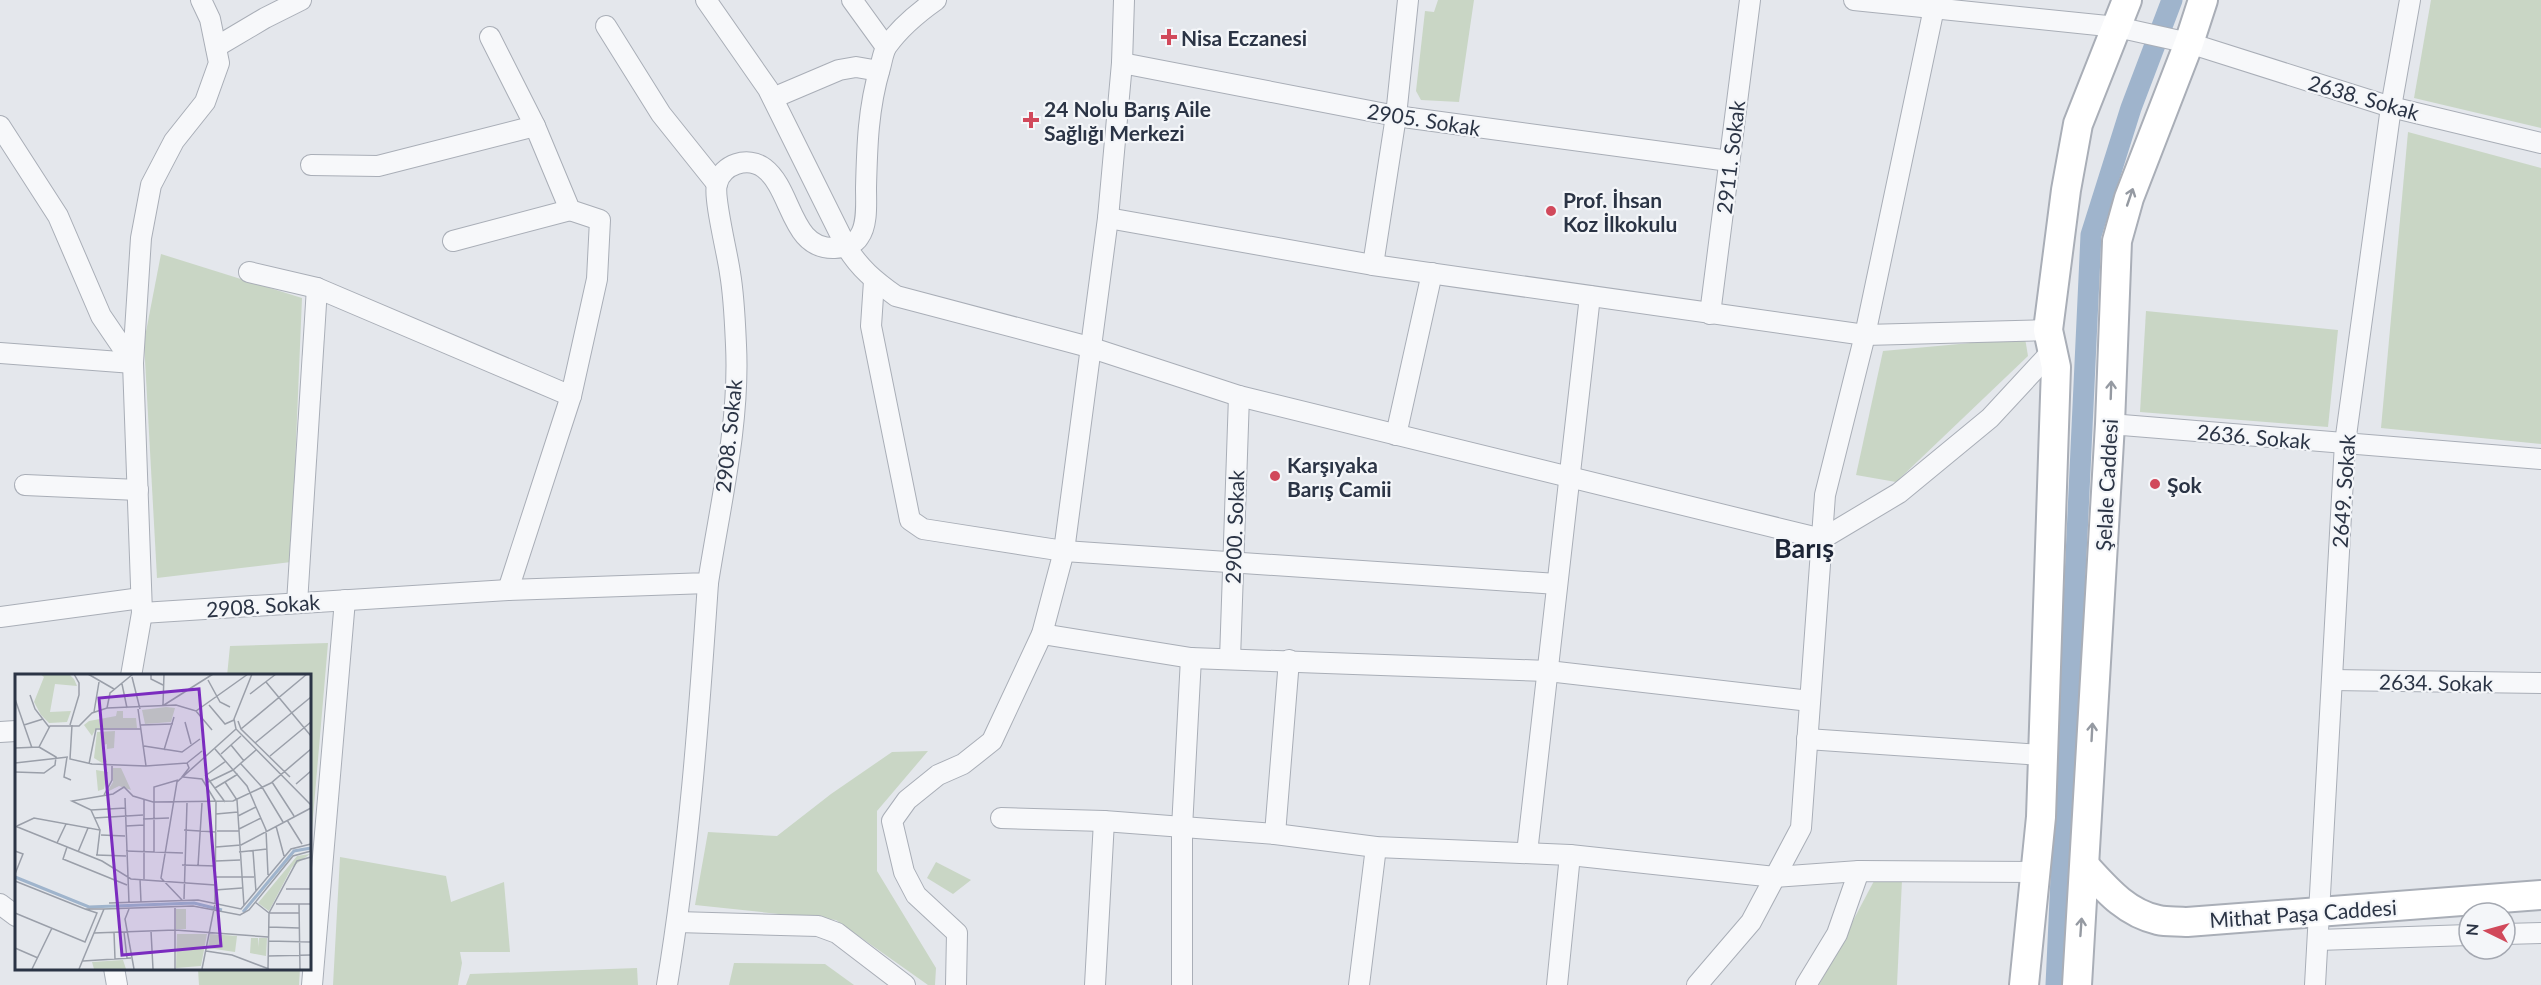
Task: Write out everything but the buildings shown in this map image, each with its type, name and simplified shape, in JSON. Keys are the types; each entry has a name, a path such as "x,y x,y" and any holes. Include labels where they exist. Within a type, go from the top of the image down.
{"street":[{"path":"131,674 142,605 133,363 141,238 151,185 174,141 205,102 219,63 210,19 201,0"},
{"path":"216,47 301,0"},
{"path":"706,0 773,98 846,246 857,264 874,281 896,296 1089,346 1239,396 1822,539 1899,493 1990,418 2050,341"},
{"path":"956,985 957,933 916,895 904,872 892,821 907,800 938,775 963,764 992,741 1042,634 1064,551 1089,346 1108,218 1122,63 1124,0"},
{"path":"1373,265 1396,116 1408,0"},
{"name":"2911. Sokak","path":"1710,314 1750,0"},
{"path":"1854,0 1934,8 1985,7 2117,27"},
{"path":"2024,985 2041,817 2056,367 2050,341 2066,190 2078,124 2127,0"},
{"name":"Şelale Caddesi","path":"2077,985 2110,424 2118,241 2129,198 2189,43 2203,0"},
{"name":"2649. Sokak","path":"2315,985 2344,443 2391,107 2410,0"},
{"path":"860,3 886,47"},
{"path":"606,26 661,114 717,184 724,171 733,165 742,163 762,166 776,182 806,237 815,244 827,248 846,246 860,237 866,214 867,136 872,93 886,47 926,3"},
{"path":"1698,985 1751,922 1801,828 1825,495 1865,335 1934,8"},
{"name":"2638. Sokak","path":"2117,27 2189,43 2391,107 2541,143"},
{"path":"490,37 535,126 570,210"},
{"name":"2905. Sokak","path":"1122,63 1396,116 1730,160"},
{"path":"773,98 839,70 856,68 879,71"},
{"path":"0,126 58,216 101,316 133,363"},
{"path":"311,165 378,166 535,126"},
{"name":"2908. Sokak","path":"0,617 142,605 297,603 508,590 708,583 733,421 736,347 731,277 716,200 717,184"},
{"path":"453,241 570,210 600,220 597,279 572,396 508,590"},
{"path":"1108,218 1373,265 1865,335 2050,341"},
{"path":"249,272 317,288 572,396"},
{"path":"1396,435 1432,273"},
{"path":"874,281 871,326 910,520 923,529 1064,551 1557,584"},
{"path":"297,603 317,288"},
{"path":"1527,853 1590,296"},
{"path":"0,353 133,363"},
{"name":"2900. Sokak","path":"1230,659 1239,396"},
{"name":"2636. Sokak","path":"2110,424 2541,459"},
{"path":"25,484 138,490"},
{"path":"667,985 700,704 708,583"},
{"path":"312,985 345,600"},
{"path":"1042,634 1191,658 1548,671 1810,701"},
{"path":"1182,985 1182,828 1191,658"},
{"path":"1275,834 1289,660"},
{"name":"2634. Sokak","path":"2332,680 2541,684"},
{"path":"0,732 15,731"},
{"path":"1807,739 2042,755"},
{"path":"1001,818 1104,821 1275,834 1376,847 1570,855 1775,877 1859,871 2035,872"},
{"path":"1095,985 1104,821"},
{"path":"1359,985 1376,847"},
{"path":"1557,985 1570,855"},
{"name":"Mithat Paşa Caddesi","path":"2085,866 2109,892 2132,910 2158,920 2187,922 2541,895"},
{"path":"1806,985 1838,934 1859,871"},
{"path":"0,904 15,915"},
{"path":"676,922 818,926 837,933 905,985"},
{"path":"2517,934 2541,933"},
{"path":"2318,940 2457,935"},
{"path":"114,970 117,985"}],"green space":[{"path":"1438,0 1474,0 1459,102 1421,100 1416,91 1425,11 1434,12"},
{"path":"2431,0 2541,0 2541,128 2414,98"},
{"path":"2408,132 2541,168 2541,444 2381,428"},
{"path":"161,254 302,298 291,562 157,578 144,342"},
{"path":"2146,311 2338,330 2328,427 2140,412"},
{"path":"2025,338 2028,356 1896,482 1856,475 1883,351"},
{"path":"328,643 310,852 310,674 227,674 230,646"},
{"path":"928,751 877,811 877,871 936,968 935,985 928,985 836,920 695,905 708,832 777,836 831,794 892,752"},
{"path":"340,857 446,876 451,902 504,882 510,952 460,952 462,963 458,985 333,985"},
{"path":"936,862 971,880 953,894 927,878"},
{"path":"1902,880 1897,985 1819,985 1874,881"},
{"path":"734,963 825,964 854,985 729,985"},
{"path":"637,968 638,985 466,985 470,974"},
{"path":"198,970 300,970 299,985 199,985"}],"waterway":[{"path":"2056,985 2091,235 2131,108 2172,0"}],"place":[{"name":"Nisa Eczanesi","path":"1169,37"},
{"name":"24 Nolu Barış Aile Sağlığı Merkezi","path":"1031,120"},
{"name":"Prof. İhsan Koz İlkokulu","path":"1551,211"},
{"name":"Karşıyaka Barış Camii","path":"1275,476"},
{"name":"Şok","path":"2155,484"}],"district":[{"name":"Barış","path":"1804,547"}]}
